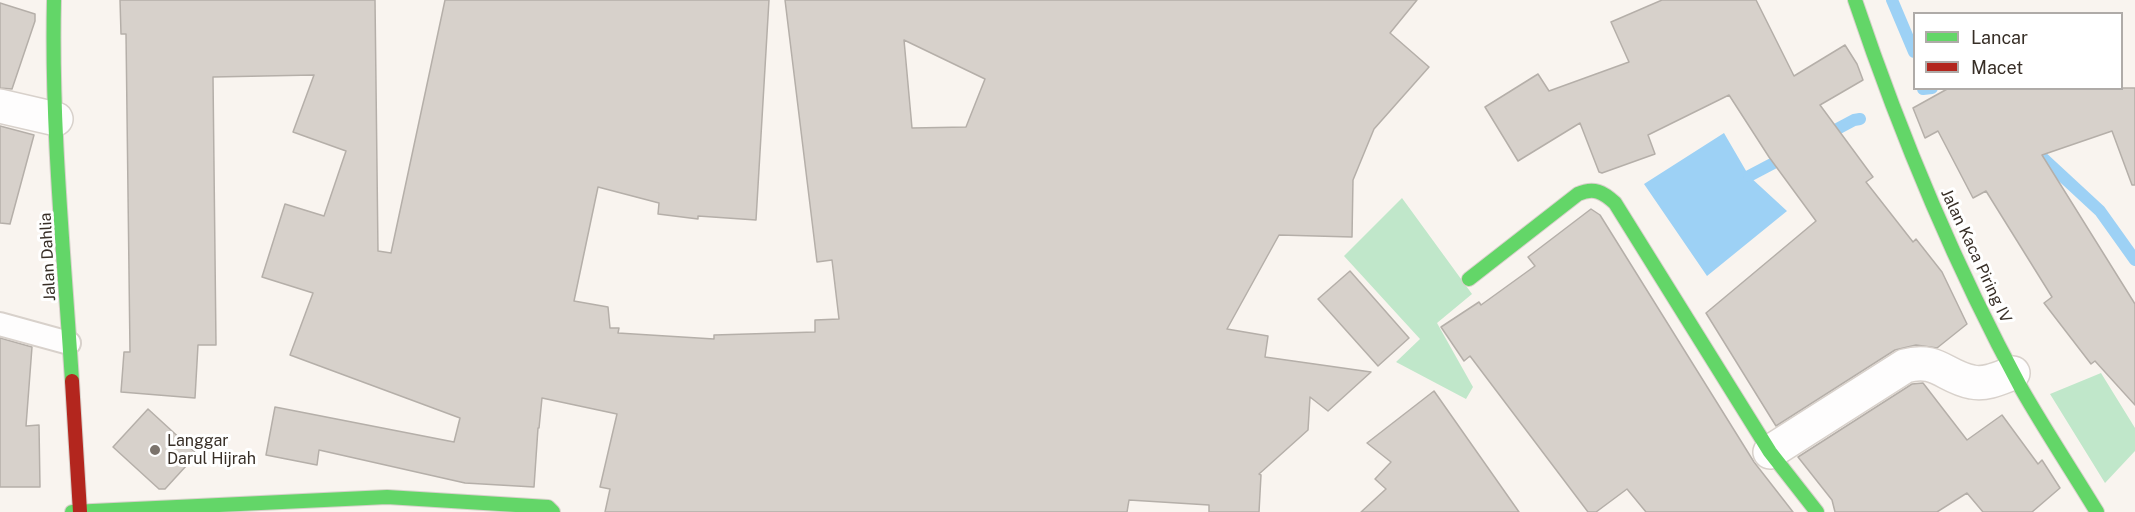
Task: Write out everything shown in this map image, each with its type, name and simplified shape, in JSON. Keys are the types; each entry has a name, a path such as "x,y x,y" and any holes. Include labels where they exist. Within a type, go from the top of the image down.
{"street":[{"name":"Jalan Dahlia","path":"54,0 53,50 56,119 77,512"},
{"name":"Jalan Kaca Piring IV","path":"1855,0 1878,69 1950,247 2013,373 2097,512"},
{"path":"0,106 56,119"},
{"path":"1469,279 1578,194 1591,189 1607,194 1615,203 1770,452 1817,512"},
{"path":"1770,452 1905,366 1918,362 1931,365 1973,383 1985,383 2013,373"},
{"path":"77,512 311,506 387,497 548,507 553,512"}],"lane":[{"path":"0,324 69,343"}],"green space":[{"path":"1402,198 1472,294 1437,323 1473,387 1466,399 1396,362 1420,339 1344,256"},
{"path":"2101,373 2135,428 2135,451 2105,483 2050,394"}],"water":[{"path":"1724,133 1749,176 1787,211 1707,276 1644,184"}],"building":[{"path":"120,0 375,0 378,251 391,253 445,0 769,0 756,220 698,216 698,219 658,214 659,203 598,187 574,301 608,307 610,328 619,328 618,333 714,339 714,335 815,332 815,320 839,319 832,260 817,262 785,0 1417,0 1390,33 1429,67 1374,129 1353,180 1352,237 1279,235 1227,329 1268,336 1265,357 1371,372 1328,411 1310,397 1308,430 1259,474 1261,475 1259,512 1209,512 1209,505 1129,500 1127,512 605,512 610,489 600,487 617,414 542,398 534,487 465,483 319,450 317,465 266,455 275,407 454,442 460,418 290,355 313,293 262,277 285,204 324,216 346,151 293,132 314,75 213,77 216,345 198,345 195,398 121,392 124,352 130,352 126,34 121,34","holes":["904,40 985,79 966,127 912,128"]},
{"path":"1662,0 1756,0 1794,76 1845,45 1857,64 1863,80 1820,105 1873,177 1866,182 1913,242 1916,239 1942,272 1967,324 1937,348 1916,345 1895,350 1776,426 1706,313 1816,221 1769,157 1729,95 1648,135 1655,154 1602,173 1599,172 1580,123 1518,161 1485,107 1538,74 1549,91 1629,62 1611,22"},
{"path":"0,3 35,14 35,21 12,89 0,88"},
{"path":"2123,88 2135,88 2135,185 2132,185 2112,131 2042,155 2135,304 2135,405 2095,361 2091,364 2044,303 2052,297 1986,191 1973,198 1938,131 1925,138 1913,108 1945,90 2123,90"},
{"path":"0,126 34,135 10,224 0,223"},
{"path":"1591,209 1600,215 1754,462 1793,512 1646,512 1627,489 1596,512 1588,512 1470,356 1464,361 1441,327 1479,302 1481,305 1535,266 1528,257"},
{"path":"1350,271 1409,338 1378,366 1318,299"},
{"path":"0,338 32,347 26,426 39,425 40,487 0,487"},
{"path":"1923,383 1967,440 2002,415 2038,464 2042,460 2060,488 2032,512 1983,512 1967,493 1937,512 1835,512 1832,500 1798,457 1912,384"},
{"path":"1434,391 1519,512 1361,512 1386,489 1375,479 1391,462 1367,443"},
{"name":"Langgar Darul Hijrah","path":"148,409 197,454 165,489 159,489 113,447"}],"waterway":[{"path":"1892,0 1913,50"},
{"path":"1824,136 1860,119"},
{"path":"2033,149 2100,211 2135,260"},
{"path":"1749,176 1787,156"}],"traffic: fast":[{"path":"54,0 56,143 72,381"},
{"path":"1855,0 1890,100 1973,294 2021,388 2097,512"},
{"path":"1469,279 1578,194 1594,191 1606,196 1615,203 1770,452 1817,512"},
{"path":"72,512 387,497 548,507 553,512"}],"traffic: jam":[{"path":"72,381 80,512"}],"place":[{"name":"Langgar Darul Hijrah","path":"155,450"}]}
